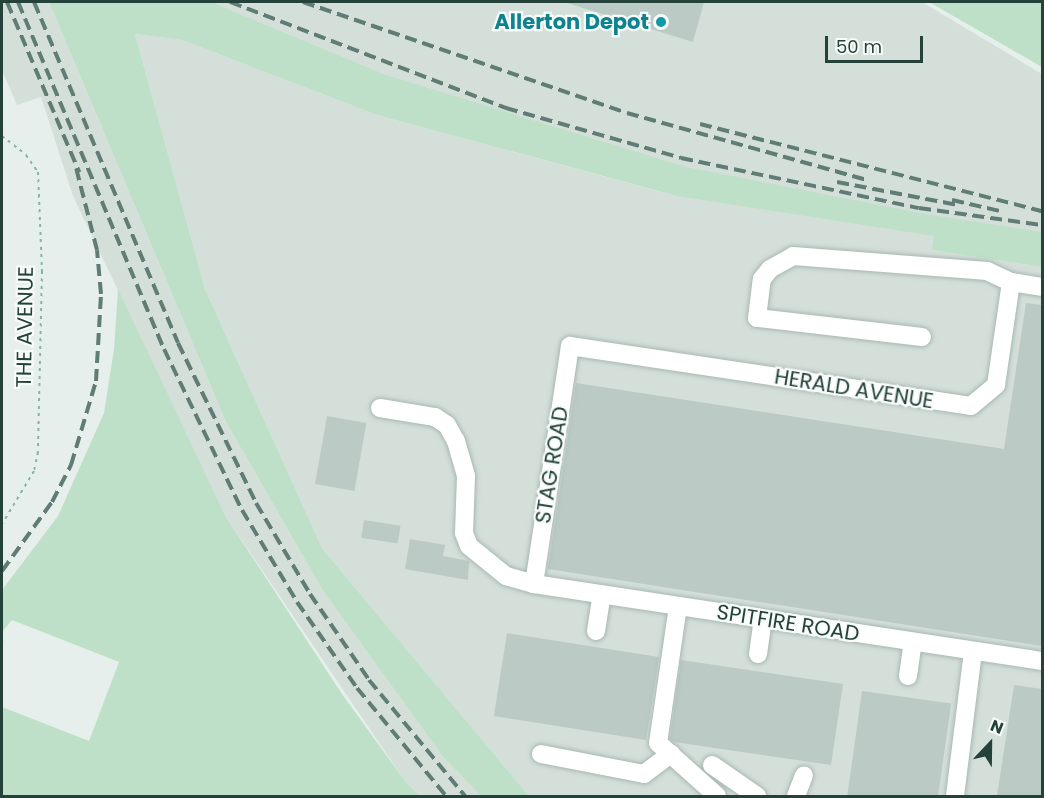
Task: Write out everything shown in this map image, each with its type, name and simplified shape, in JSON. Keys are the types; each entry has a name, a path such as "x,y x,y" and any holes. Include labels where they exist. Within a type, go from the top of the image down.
{"lane":[{"path":"922,337 757,318 762,279 770,269 793,256 987,271 1011,282 1042,287"},
{"name":"HERALD AVENUE","path":"570,346 971,406 996,385 1011,282"},
{"name":"STAG ROAD","path":"534,584 570,346"},
{"name":"SPITFIRE ROAD","path":"380,408 435,417 447,425 456,441 466,476 464,533 469,546 506,576 534,584 1042,661"},
{"path":"596,630 602,594"},
{"path":"678,606 658,743 717,796"},
{"path":"758,654 763,619"},
{"path":"908,676 913,642"},
{"path":"955,796 973,651"},
{"path":"541,754 644,774 670,754"},
{"path":"712,765 749,794"},
{"path":"796,796 800,794 804,775"}],"path":[{"name":"THE AVENUE","path":"2,136 26,155 38,172 42,272 38,452 34,471 2,524"}],"shaded area":[{"path":"2,2 49,2 226,422 323,591 443,757 481,796 420,796 405,781 226,517 73,196 41,97 17,105 2,70"},
{"path":"176,2 922,2 1042,74 1042,253 932,250 1042,267 1042,796 529,796 322,548 205,289 135,34 182,40 377,115 676,196 359,79"}],"green space":[{"path":"49,2 211,2 386,75 686,167 925,214 1042,232 1042,267 932,250 934,236 677,196 377,115 182,40 135,34 205,289 322,548 529,796 481,796 443,757 323,591 226,422"},
{"path":"929,2 1042,2 1042,67"},
{"path":"118,289 226,517 342,694 405,781 420,796 2,795 2,707 89,741 119,662 12,620 2,632 2,590 58,516 104,413 114,349"}],"building":[{"name":"Allerton Depot","path":"564,2 704,2 693,42"},
{"path":"1026,303 1042,305 1042,646 548,569 576,383 1004,449"},
{"path":"327,416 366,423 354,491 315,484"},
{"path":"364,520 401,526 398,544 361,538"},
{"path":"410,539 445,545 443,556 469,561 468,580 405,569"},
{"path":"507,633 659,657 646,740 494,716"},
{"path":"681,660 843,684 831,765 674,742 670,739"},
{"path":"1014,685 1042,689 1042,796 997,796"},
{"path":"862,691 951,704 938,796 847,796"}],"railway":[{"path":"7,2 79,172"},
{"path":"18,2 164,349 242,510 297,602 357,688 446,796"},
{"path":"34,2 178,343 256,503 310,594 369,680 465,796"},
{"path":"230,2 506,108 681,158 919,208 1042,225"},
{"path":"303,2 627,113 867,180"},
{"path":"700,124 1042,211"},
{"path":"2,571 52,502 71,465 96,381 101,294 97,250 75,164"},
{"path":"837,182 958,205"},
{"path":"952,200 1004,212"}],"place":[{"name":"Allerton Depot","path":"661,22"}]}
